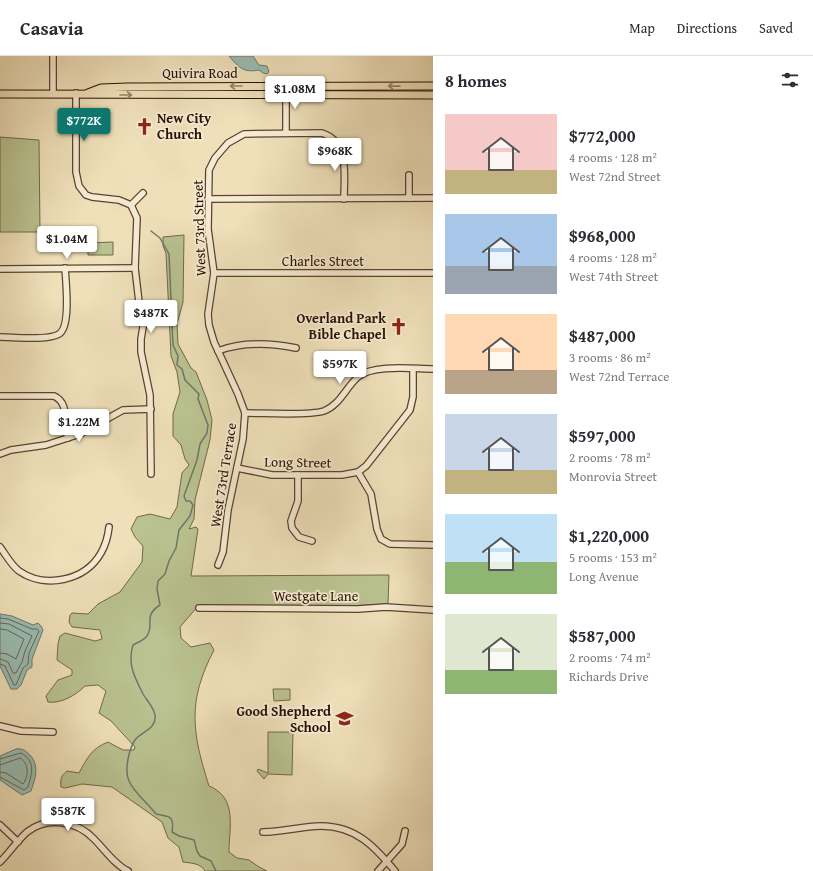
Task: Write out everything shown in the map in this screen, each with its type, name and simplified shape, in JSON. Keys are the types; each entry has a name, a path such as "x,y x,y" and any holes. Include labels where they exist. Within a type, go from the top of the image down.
{"main road":[{"name":"Quivira Road","path":"88,93 101,88 185,86 433,86"},
{"path":"185,86 186,95"},
{"path":"374,86 374,94"},
{"name":"Quivira Road","path":"0,94 88,93 99,95 433,95"}],"street":[{"path":"53,56 53,94"},
{"path":"286,86 286,133 322,134 337,142 344,158 344,198"},
{"path":"76,93 76,172 79,186 86,195 98,199 120,200 131,205 137,218 135,268 139,302 144,321 141,339 141,352 151,408 151,474"},
{"name":"West 73rd Street","path":"210,299 214,273 208,229 209,170 215,158 228,143 244,134 286,133"},
{"path":"409,175 409,198"},
{"path":"131,205 143,193"},
{"path":"208,200 433,198"},
{"path":"0,268 135,268"},
{"path":"0,337 50,337 63,331 66,318 66,268"},
{"name":"Charles Street","path":"214,273 433,273"},
{"name":"West 73rd Terrace","path":"210,299 209,325 218,351 245,413 243,439 228,510 223,552 218,565"},
{"path":"218,351 235,345 279,345 296,348"},
{"path":"412,369 413,397 410,410 366,466 358,472 371,494 380,539 390,544 433,545"},
{"path":"245,413 323,411 335,404 364,373 377,370 433,369"},
{"path":"0,396 54,396 62,402 68,438"},
{"path":"0,454 11,450 46,445 68,438 89,430 122,410 151,408"},
{"name":"Long Street","path":"237,468 272,475 342,475 358,472"},
{"path":"298,475 298,501 291,521 292,528 299,537 312,541"},
{"path":"0,547 10,562 26,575 41,580 58,580 80,574 92,565 101,553 109,527"},
{"name":"Westgate Lane","path":"199,608 358,609 386,607 433,610"},
{"path":"0,726 21,731 53,732"},
{"path":"0,862 27,833 38,826 56,822 72,824 88,832 120,869 128,871"},
{"path":"0,825 18,842"},
{"path":"263,832 322,826 343,829 370,843 381,853 395,871"},
{"path":"378,871 402,844 405,831"}],"green space":[{"path":"0,137 39,140 40,232 0,232"},
{"path":"184,235 183,302 177,324 178,344 191,368 196,372 207,400 212,420 210,440 195,500 194,519 189,529 196,527 198,529 191,576 389,575 388,604 348,606 198,606 180,627 181,638 191,647 210,643 214,650 199,686 195,717 196,733 203,767 209,786 218,791 228,806 230,814 229,852 237,858 249,860 267,871 205,871 201,866 183,862 179,847 168,838 162,822 112,787 82,784 65,788 61,787 62,776 67,771 79,773 90,754 102,744 108,742 123,750 134,750 135,747 111,721 99,713 106,691 98,685 85,686 73,696 58,702 48,702 46,696 58,680 72,675 72,670 57,660 60,636 65,633 95,641 102,639 100,630 72,627 69,622 70,615 72,613 88,614 98,604 120,592 142,562 143,546 135,537 131,529 137,517 150,514 170,519 177,507 182,473 189,465 185,459 181,445 173,436 173,414 180,392 177,372 171,356 166,253 163,246 163,237"},
{"path":"113,242 113,255 88,255 88,243"},
{"path":"273,689 290,689 290,700 274,701"},
{"path":"268,732 293,732 292,775 268,774 264,779 257,771 258,769 268,773"}],"water":[{"path":"229,56 253,56 259,65 267,66 269,72 267,74 259,70 249,71 242,69"},
{"path":"0,614 12,616 33,625 38,623 43,630 32,659 32,667 27,670 21,685 17,689 11,689 0,666"},
{"path":"16,749 27,752 33,759 36,768 31,791 22,795 0,780 0,756"}],"waterway":[{"path":"151,231 160,238 169,254 171,300 174,314 172,326 173,345 178,356 177,365 182,369 185,380 199,394 198,399 208,425 207,433 200,444 197,460 184,496 186,501 190,501 193,505 190,516 179,530 176,548 169,561 165,574 158,581 157,589 160,605 150,616 150,630 147,636 133,645 131,652 131,665 133,671 143,694 153,709 155,720 154,724 135,740 129,754 127,771 129,781 138,794 156,814 170,817 173,826 172,832 179,836 194,840 200,856 211,861 216,871"}],"place":[{"name":"New City Church","path":"144,126"},
{"name":"Overland Park Bible Chapel","path":"399,326"},
{"name":"Good Shepherd School","path":"344,719"}]}
